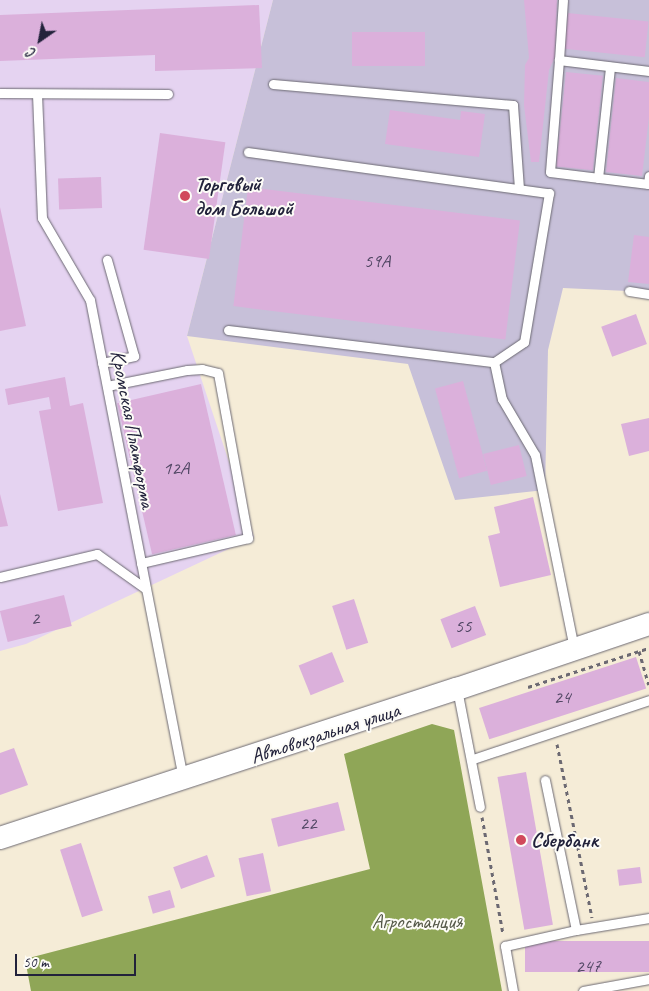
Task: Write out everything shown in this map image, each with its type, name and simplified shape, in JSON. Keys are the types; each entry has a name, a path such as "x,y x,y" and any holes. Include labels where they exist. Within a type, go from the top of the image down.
{"street":[{"name":"Автовокзальная улица","path":"0,838 457,689 649,624"}],"lane":[{"path":"563,0 550,172 648,184 649,176"},
{"path":"559,60 649,71"},
{"path":"598,178 610,66"},
{"path":"273,84 513,105 519,189"},
{"path":"0,93 168,94"},
{"name":"Кромская Платформа","path":"37,94 42,218 90,300 183,778"},
{"path":"228,330 494,362 524,342 549,193 248,152"},
{"path":"102,363 134,356 108,260"},
{"path":"630,291 649,294"},
{"path":"494,362 502,399 535,455 574,649"},
{"path":"107,386 195,369 218,373 220,383 248,538 141,563"},
{"path":"0,576 97,554 146,589"},
{"path":"457,689 473,758 480,807"},
{"path":"473,758 554,733 649,700"},
{"path":"545,780 576,930"},
{"path":"513,991 505,946 576,930 649,918"},
{"path":"583,991 649,979"}],"path":[{"path":"527,687 649,648"},
{"path":"639,651 649,684"},
{"path":"554,733 594,927"},
{"path":"480,807 505,946"}],"shaded area":[{"path":"0,0 273,0 187,336 254,537 26,644 0,651"},
{"path":"273,0 649,0 649,292 563,288 548,350 545,490 455,500 408,364 187,336"}],"green space":[{"name":"Агростанция","path":"432,724 454,730 502,991 31,991 25,959 370,869 344,754"}],"building":[{"path":"524,0 557,0 555,57 549,70 539,162 531,162 524,105 525,65 529,58"},
{"path":"259,5 262,68 155,71 155,55 0,61 0,15"},
{"path":"568,13 649,21 645,57 564,49"},
{"path":"352,32 425,32 425,66 352,66"},
{"path":"566,72 603,76 593,170 556,166"},
{"path":"616,78 649,82 649,117 642,176 606,172"},
{"path":"390,110 460,120 461,111 485,114 479,157 385,144"},
{"name":"Торговый дом Большой","path":"160,133 225,142 209,259 144,250"},
{"path":"101,177 102,208 59,209 58,179"},
{"path":"248,187 520,220 505,339 233,306"},
{"path":"0,207 26,326 0,331"},
{"path":"634,235 649,237 649,284 628,282"},
{"path":"636,314 647,344 612,357 601,327"},
{"path":"65,377 70,406 83,403 103,503 58,511 39,411 51,409 49,397 8,405 5,389"},
{"path":"463,381 487,471 459,478 435,389"},
{"path":"201,384 236,535 152,554 117,403"},
{"path":"649,418 649,451 629,456 621,424"},
{"path":"519,445 527,476 491,485 483,454"},
{"path":"0,494 8,526 0,527"},
{"path":"533,497 551,575 500,587 488,536 500,533 494,507"},
{"path":"64,595 72,626 8,642 0,611"},
{"path":"354,599 368,643 346,650 332,606"},
{"path":"475,606 486,635 452,648 440,619"},
{"path":"332,652 344,682 311,695 299,665"},
{"path":"636,657 646,688 489,739 479,708"},
{"path":"14,748 28,785 0,795 0,753"},
{"path":"526,772 553,925 524,930 497,777"},
{"path":"338,802 345,830 278,847 271,819"},
{"path":"81,843 103,911 82,917 60,850"},
{"path":"263,853 271,891 247,896 239,858"},
{"path":"207,855 215,877 181,889 173,867"},
{"path":"640,867 642,883 619,886 617,870"},
{"path":"170,890 175,907 153,914 148,896"},
{"path":"525,941 649,941 649,972 525,972"}],"place":[{"name":"Торговый дом Большой","path":"185,196"},
{"name":"Сбербанк","path":"521,840"}]}
